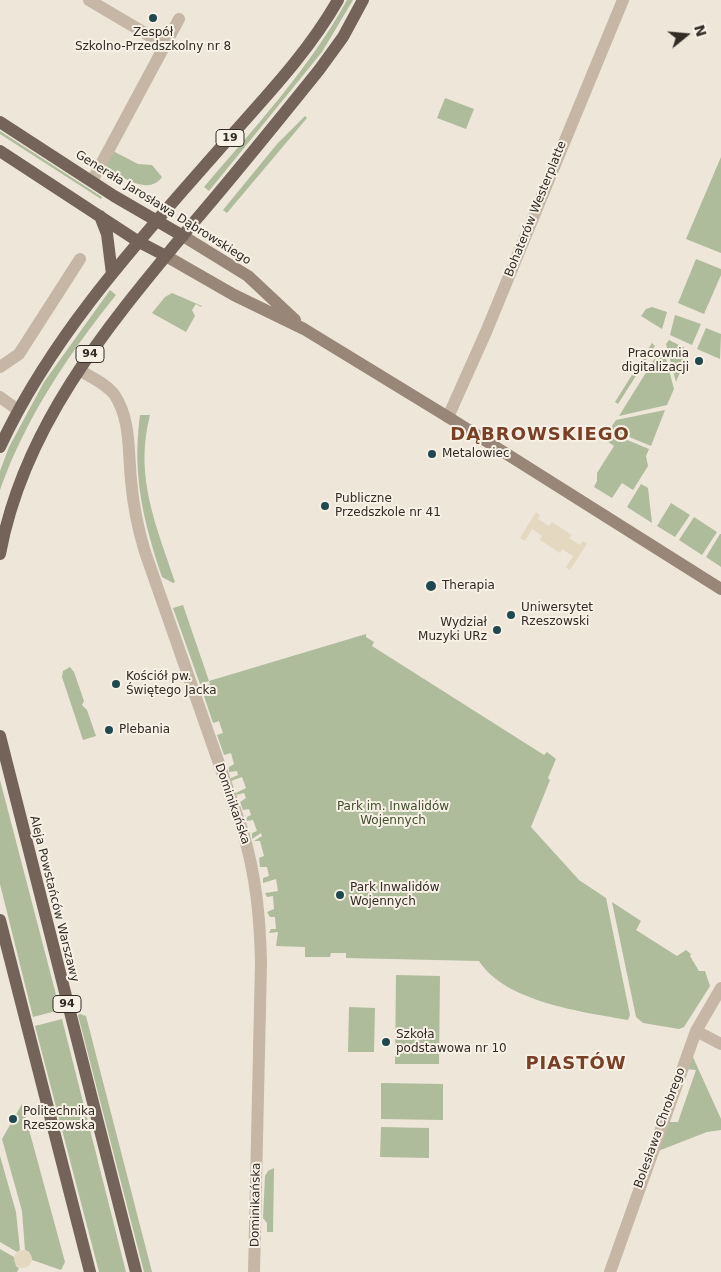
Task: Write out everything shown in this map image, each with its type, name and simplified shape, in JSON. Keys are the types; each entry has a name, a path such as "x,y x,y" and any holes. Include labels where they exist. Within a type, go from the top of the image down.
{"main road":[{"name":"19","path":"157,221 302,54 338,0"},
{"name":"19","path":"166,256 319,70 343,37 363,0"},
{"name":"Generała Jarosława Dąbrowskiego","path":"0,122 92,182 248,276 304,329"},
{"name":"Generała Jarosława Dąbrowskiego","path":"0,151 139,242 234,296 304,329 448,417 721,590"},
{"path":"100,216 107,234 112,274"},
{"name":"94","path":"0,447 18,410 39,374 112,274 157,221"},
{"name":"94","path":"0,554 14,498 27,461 40,433 100,339 166,256"},
{"name":"Aleja Powstańców Warszawy","path":"0,736 4,766 136,1272"},
{"path":"0,920 90,1272"}],"street":[{"path":"89,0 165,45"},
{"name":"Bohaterów Westerplatte","path":"448,417 486,332 623,0"},
{"path":"92,182 179,19"},
{"path":"0,367 19,354 80,259"},
{"name":"Dominikańska","path":"79,370 105,385 112,392 121,408 128,434 134,508 145,552 243,832 255,878 260,915 261,963 254,1272"},
{"path":"0,397 18,410"},
{"name":"Bolesława Chrobrego","path":"610,1272 696,1031 721,988"},
{"path":"696,1031 721,1044"}],"green space":[{"path":"347,0 353,0 322,52 209,191 204,187 299,74"},
{"path":"445,98 474,109 466,129 437,118"},
{"path":"305,116 307,118 227,213 223,210 277,144"},
{"path":"0,131 102,197 101,199 0,134"},
{"path":"113,151 138,164 152,165 162,177 156,183 149,185 142,185 125,179 105,166"},
{"path":"721,157 721,253 686,239"},
{"path":"696,259 721,269 721,275 704,314 678,303"},
{"path":"110,290 116,295 65,364 35,412 10,463 0,490 0,471 9,447 44,382"},
{"path":"172,293 202,306 196,304 192,310 195,316 186,332 152,313 165,297"},
{"path":"652,307 667,312 662,329 641,316 646,309"},
{"path":"675,315 701,324 692,345 670,335"},
{"path":"706,328 721,334 720,359 697,349"},
{"path":"669,340 689,350 676,382 666,344"},
{"path":"652,343 655,346 618,404 615,402"},
{"path":"660,350 664,351 674,389 667,405 619,416"},
{"path":"665,410 651,446 610,429 616,420"},
{"path":"140,415 150,415 144,459 146,480 149,500 175,582 173,583 162,577 149,536 141,497 137,458"},
{"path":"608,432 649,449 646,456 648,466 633,490 622,483 612,498 594,487 597,481 597,473 614,446 604,439"},
{"path":"641,484 648,488 652,523 627,507"},
{"path":"671,503 690,515 675,537 657,526"},
{"path":"694,517 717,532 702,555 679,540"},
{"path":"721,534 721,567 706,557"},
{"path":"183,605 209,681 200,684 173,608"},
{"name":"Park im. Inwalidów Wojennych","path":"366,634 366,637 374,642 372,646 544,755 547,752 556,759 548,778 550,780 531,827 579,880 606,898 630,1015 628,1020 568,1009 526,996 491,975 479,961 346,958 346,953 331,953 330,957 305,957 305,947 276,946 278,932 269,933 271,929 276,929 275,917 270,917 267,912 274,909 273,896 267,897 265,893 278,891 276,879 263,883 263,878 269,876 267,867 260,867 259,858 264,856 260,841 254,841 262,836 261,833 252,839 252,833 257,831 253,820 246,821 247,817 251,815 249,809 243,810 240,802 246,798 244,793 236,795 236,793 246,788 242,777 231,781 231,778 238,775 237,771 229,772 229,767 234,764 231,753 224,755 217,735 223,733 219,721 213,723 201,687 210,684 209,681"},
{"path":"70,667 74,672 84,701 82,705 87,710 96,736 83,740 62,677 63,671"},
{"path":"0,780 60,1010 33,1017 0,884"},
{"path":"612,902 641,921 636,930 677,956 686,950 691,954 690,956 699,971 705,971 710,986 684,1027 679,1029 643,1023 636,1017"},
{"path":"396,975 440,976 439,1064 395,1064"},
{"path":"349,1007 375,1008 374,1052 348,1052"},
{"path":"78,1015 86,1016 152,1272 144,1272"},
{"path":"62,1019 126,1272 99,1272 35,1026"},
{"path":"692,1055 721,1119 721,1130 707,1132 658,1151 668,1122 678,1122 696,1070 687,1069"},
{"path":"381,1083 443,1084 443,1120 381,1119"},
{"path":"22,1104 65,1262 61,1270 32,1260 29,1252 25,1250 22,1211 2,1139"},
{"path":"381,1127 429,1128 429,1158 380,1157"},
{"path":"0,1156 16,1212 20,1250 17,1252 0,1242"},
{"path":"274,1168 273,1232 267,1232 267,1223 263,1218 265,1176 268,1171"},
{"path":"0,1249 14,1257 16,1266 19,1268 17,1272 0,1272"}],"shaded area":[{"path":"536,512 540,515 538,519 549,526 552,522 572,535 569,538 580,545 583,541 587,544 570,570 566,567 573,556 562,549 560,553 540,540 542,536 532,529 525,541 520,538"},
{"path":"19,1250 27,1250 32,1255 30,1266 19,1268 14,1263 14,1255"}],"place":[{"name":"Zespół Szkolno-Przedszkolny nr 8","path":"153,18"},
{"name":"Pracownia digitalizacji","path":"699,361"},
{"name":"Metalowiec","path":"432,454"},
{"name":"Publiczne Przedszkole nr 41","path":"325,506"},
{"name":"Therapia","path":"431,586"},
{"name":"Uniwersytet Rzeszowski","path":"511,615"},
{"name":"Wydział Muzyki URz","path":"497,630"},
{"name":"Kościół pw. Świętego Jacka","path":"116,684"},
{"name":"Plebania","path":"109,730"},
{"name":"Park Inwalidów Wojennych","path":"340,895"},
{"name":"Szkoła podstawowa nr 10","path":"386,1042"},
{"name":"Politechnika Rzeszowska","path":"13,1119"}],"district":[{"name":"DĄBROWSKIEGO","path":"540,435"},
{"name":"PIASTÓW","path":"576,1064"}]}
